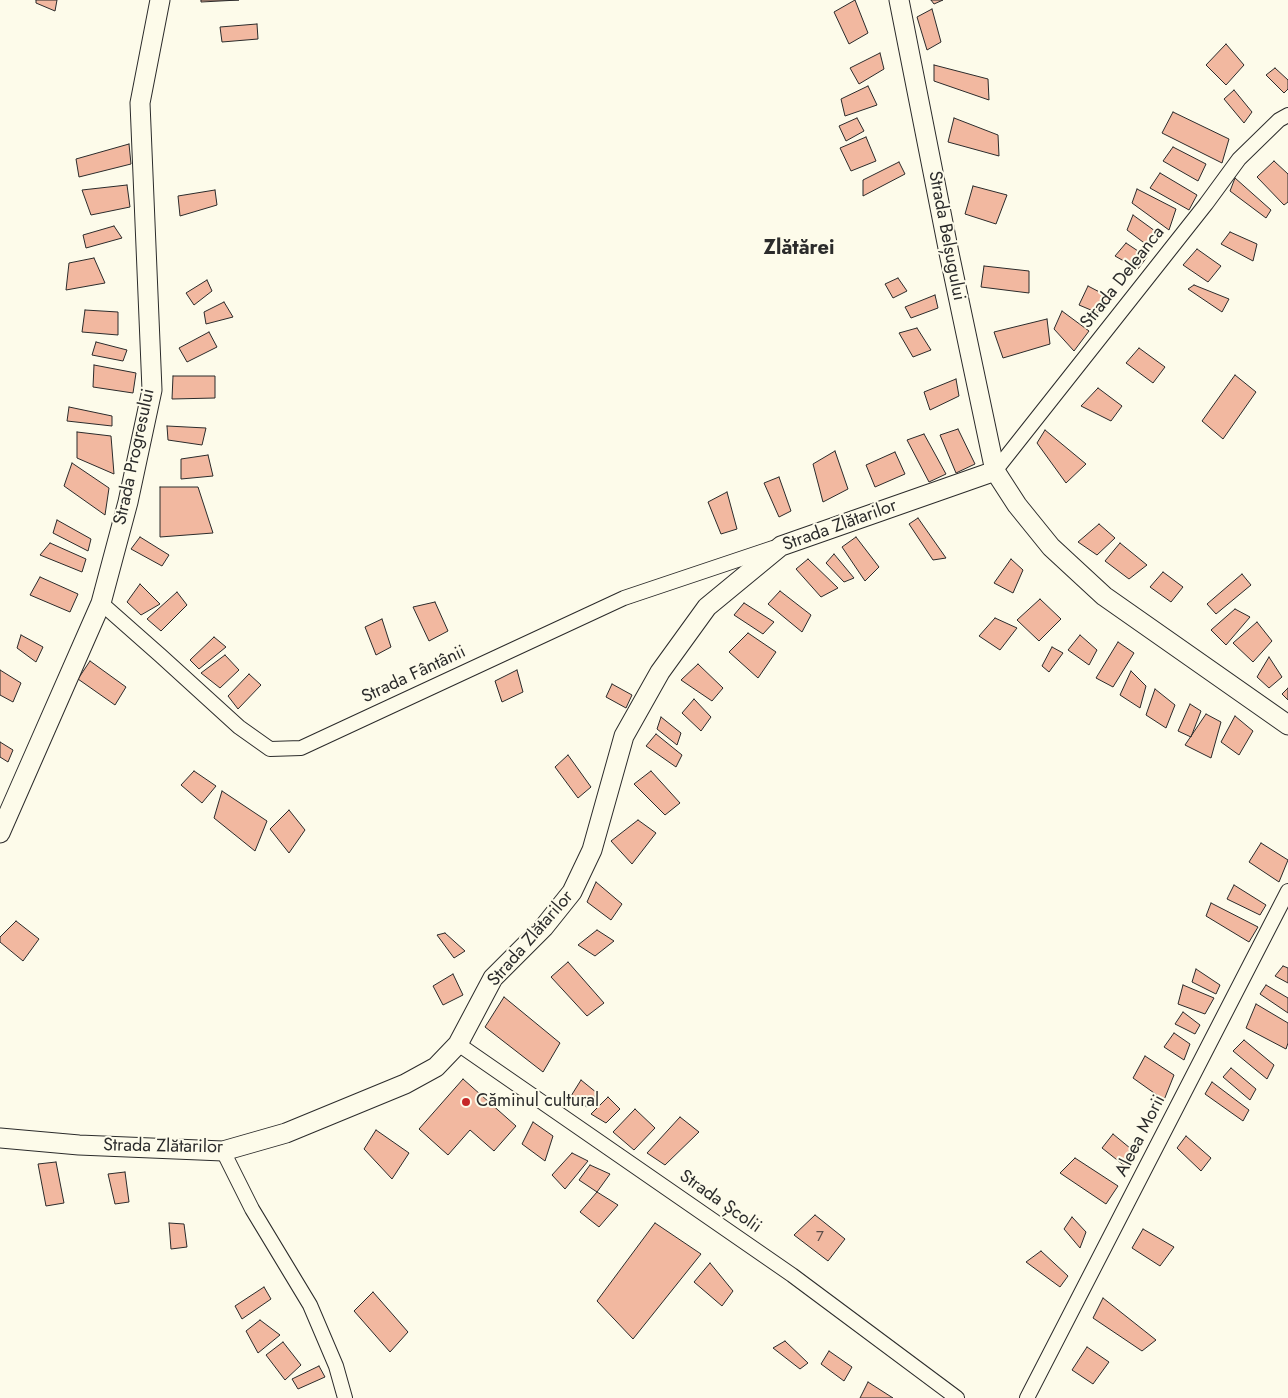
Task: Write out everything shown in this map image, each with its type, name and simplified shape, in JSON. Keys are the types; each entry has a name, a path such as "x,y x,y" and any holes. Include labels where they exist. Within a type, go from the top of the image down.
{"street":[{"name":"Strada Progresului","path":"0,832 101,603 128,502 152,390 140,103 160,0"},
{"name":"Strada Belșugului","path":"899,0 994,471"},
{"name":"Strada Deleanca","path":"994,471 1206,204 1239,159 1279,120 1288,115"},
{"name":"Strada Zlătarilor","path":"0,1138 78,1145 222,1151 286,1133 405,1084 436,1068 458,1044 493,978 544,927 572,892 592,850 624,736 660,672 706,606 781,546 994,471"},
{"path":"994,471 1017,505 1051,547 1104,596 1288,725"},
{"name":"Strada Fântânii","path":"101,603 238,727 270,749 301,748 624,598 781,546"},
{"name":"Aleea Morii","path":"1027,1398 1288,891"},
{"name":"Strada Școlii","path":"458,1044 792,1275 957,1398"},
{"path":"222,1151 252,1210 310,1305 336,1366 345,1398"}],"building":[{"path":"36,0 57,0 55,11 36,3"},
{"path":"201,0 239,0 201,2"},
{"path":"855,0 868,33 849,44 834,12"},
{"path":"931,0 943,0 934,4"},
{"path":"932,9 941,42 927,50 917,17"},
{"path":"257,24 258,39 222,42 220,27"},
{"path":"1226,44 1244,65 1226,85 1206,65"},
{"path":"880,53 884,69 859,84 850,68"},
{"path":"934,65 988,79 989,100 934,81"},
{"path":"1275,68 1288,80 1288,89 1284,93 1266,75"},
{"path":"868,86 877,105 845,116 841,99"},
{"path":"1234,90 1252,112 1244,123 1224,99"},
{"path":"1173,112 1229,139 1222,163 1162,133"},
{"path":"857,118 864,131 846,141 839,126"},
{"path":"954,118 998,135 999,156 948,142"},
{"path":"866,137 876,161 851,171 840,148"},
{"path":"129,144 131,164 79,177 76,159"},
{"path":"1173,147 1206,164 1198,181 1163,161"},
{"path":"1274,161 1288,174 1288,202 1284,205 1257,177"},
{"path":"899,162 905,174 863,196 863,180"},
{"path":"1160,173 1197,195 1189,210 1150,188"},
{"path":"1235,178 1271,210 1266,218 1230,191"},
{"path":"127,185 130,207 91,215 82,190"},
{"path":"973,186 1007,195 996,224 965,214"},
{"path":"1137,189 1176,209 1169,230 1132,203"},
{"path":"215,190 217,205 180,216 178,196"},
{"path":"1133,215 1155,231 1147,245 1127,230"},
{"path":"114,226 122,238 86,248 83,235"},
{"path":"1230,232 1257,244 1253,261 1221,244"},
{"path":"1126,243 1147,257 1138,269 1115,256"},
{"path":"1197,249 1221,266 1208,282 1183,265"},
{"path":"94,258 105,283 66,290 69,263"},
{"path":"984,266 1029,271 1029,293 981,287"},
{"path":"898,278 907,291 893,298 885,284"},
{"path":"207,280 212,291 194,305 186,293"},
{"path":"1194,285 1229,299 1222,312 1188,289"},
{"path":"1088,286 1111,298 1098,313 1079,305"},
{"path":"935,295 938,308 911,318 905,307"},
{"path":"224,302 233,317 206,324 204,312"},
{"path":"85,310 118,312 118,335 82,332"},
{"path":"1062,311 1089,331 1074,351 1054,329"},
{"path":"1047,319 1050,344 1003,358 994,332"},
{"path":"917,328 931,350 913,357 899,333"},
{"path":"209,332 217,347 187,362 179,348"},
{"path":"96,342 127,350 123,361 92,355"},
{"path":"1139,348 1165,367 1153,383 1126,363"},
{"path":"94,365 136,373 133,393 93,387"},
{"path":"1235,375 1256,392 1223,439 1202,421"},
{"path":"173,376 215,376 215,398 172,399"},
{"path":"956,379 959,396 930,410 924,392"},
{"path":"1098,388 1122,406 1111,421 1081,406"},
{"path":"69,407 112,416 112,426 67,421"},
{"path":"167,426 206,428 202,445 168,440"},
{"path":"958,429 975,464 956,473 940,435"},
{"path":"1045,430 1086,464 1066,483 1037,443"},
{"path":"77,432 111,436 114,474 77,458"},
{"path":"924,434 946,474 929,482 907,440"},
{"path":"835,451 848,489 823,502 813,464"},
{"path":"895,452 905,474 875,487 866,465"},
{"path":"208,455 213,476 181,479 181,459"},
{"path":"72,463 109,488 105,515 64,486"},
{"path":"779,477 791,511 779,517 764,483"},
{"path":"160,487 198,487 213,533 160,537"},
{"path":"727,492 737,529 721,534 708,502"},
{"path":"918,518 946,558 933,560 909,524"},
{"path":"57,520 91,539 88,551 53,533"},
{"path":"1099,524 1115,538 1097,555 1078,542"},
{"path":"140,537 169,555 162,566 131,549"},
{"path":"856,537 879,567 865,581 842,547"},
{"path":"50,543 86,559 82,572 40,555"},
{"path":"1120,543 1147,565 1129,579 1105,561"},
{"path":"834,554 854,578 844,582 826,563"},
{"path":"808,559 838,588 821,597 796,569"},
{"path":"1011,559 1023,570 1013,593 994,583"},
{"path":"1163,572 1183,587 1171,602 1150,587"},
{"path":"1242,574 1251,585 1216,614 1207,604"},
{"path":"40,577 78,594 70,612 30,595"},
{"path":"140,584 160,604 141,615 127,602"},
{"path":"780,591 811,615 802,632 768,604"},
{"path":"177,592 187,605 161,631 147,619"},
{"path":"1040,599 1061,619 1039,641 1017,620"},
{"path":"435,602 448,631 429,641 413,607"},
{"path":"744,603 774,622 763,634 734,615"},
{"path":"1235,609 1250,617 1226,645 1211,630"},
{"path":"995,618 1017,628 1000,650 979,636"},
{"path":"382,619 391,647 376,655 365,627"},
{"path":"1257,622 1272,641 1253,662 1233,643"},
{"path":"748,633 776,652 758,678 729,652"},
{"path":"21,635 43,647 36,662 17,648"},
{"path":"1080,635 1097,650 1089,665 1068,650"},
{"path":"214,637 226,647 199,669 190,660"},
{"path":"1118,642 1134,653 1113,687 1096,678"},
{"path":"1052,647 1063,653 1049,672 1042,666"},
{"path":"225,655 239,670 220,688 201,673"},
{"path":"1269,657 1282,677 1269,688 1257,677"},
{"path":"90,661 126,687 115,705 78,679"},
{"path":"698,664 723,688 712,701 681,680"},
{"path":"0,670 21,683 13,702 0,695"},
{"path":"517,670 523,692 502,702 495,681"},
{"path":"1131,671 1146,686 1140,708 1120,695"},
{"path":"249,674 261,685 238,709 228,696"},
{"path":"612,684 632,695 626,708 606,697"},
{"path":"1288,688 1288,700 1282,694"},
{"path":"1155,689 1175,705 1166,728 1146,715"},
{"path":"694,699 711,717 701,731 682,713"},
{"path":"1190,704 1201,711 1191,737 1178,731"},
{"path":"1206,714 1221,722 1211,758 1185,745"},
{"path":"1235,716 1253,731 1239,755 1221,742"},
{"path":"661,717 681,733 677,745 657,729"},
{"path":"656,734 682,755 676,767 646,746"},
{"path":"0,742 13,750 8,762 0,757"},
{"path":"568,755 591,787 578,798 555,767"},
{"path":"194,771 216,786 202,803 181,785"},
{"path":"651,771 680,803 665,815 634,784"},
{"path":"222,791 267,821 255,851 214,818"},
{"path":"289,810 305,830 289,853 270,829"},
{"path":"638,820 656,833 632,864 611,841"},
{"path":"1261,843 1288,860 1279,882 1249,862"},
{"path":"596,882 622,904 611,920 587,902"},
{"path":"1234,885 1266,905 1260,915 1227,899"},
{"path":"1211,903 1258,927 1249,942 1206,916"},
{"path":"16,921 39,939 23,961 0,942 0,937"},
{"path":"597,930 614,941 595,956 578,945"},
{"path":"445,933 465,951 454,958 437,935"},
{"path":"568,962 604,1003 587,1016 551,977"},
{"path":"1283,966 1288,968 1288,983 1275,976"},
{"path":"1196,969 1220,985 1216,994 1192,982"},
{"path":"453,974 463,995 443,1005 433,986"},
{"path":"1183,985 1214,998 1205,1014 1178,1004"},
{"path":"1266,985 1288,998 1288,1013 1260,994"},
{"path":"504,997 560,1043 543,1072 485,1027"},
{"path":"1256,1004 1288,1023 1288,1043 1286,1049 1246,1028"},
{"path":"1183,1012 1200,1025 1195,1034 1175,1024"},
{"path":"1174,1033 1190,1044 1184,1060 1164,1047"},
{"path":"1244,1040 1274,1065 1267,1079 1233,1051"},
{"path":"1145,1056 1174,1075 1164,1100 1133,1078"},
{"path":"1231,1068 1256,1089 1250,1100 1223,1077"},
{"name":"Căminul cultural","path":"463,1079 516,1126 494,1151 470,1130 448,1155 419,1129"},
{"path":"581,1080 597,1093 587,1107 571,1096"},
{"path":"1212,1082 1249,1110 1243,1121 1205,1094"},
{"path":"608,1097 620,1109 606,1123 591,1114"},
{"path":"635,1109 655,1128 634,1150 613,1132"},
{"path":"680,1117 699,1132 665,1165 647,1153"},
{"path":"533,1122 553,1136 545,1161 522,1144"},
{"path":"376,1130 409,1153 392,1179 364,1149"},
{"path":"1113,1134 1136,1153 1126,1167 1102,1148"},
{"path":"1186,1136 1211,1158 1201,1171 1177,1148"},
{"path":"572,1153 588,1161 565,1189 552,1175"},
{"path":"1075,1158 1118,1186 1106,1204 1060,1173"},
{"path":"56,1162 64,1203 46,1206 38,1164"},
{"path":"590,1165 610,1174 597,1192 579,1180"},
{"path":"125,1172 129,1202 115,1204 108,1174"},
{"path":"597,1192 618,1205 599,1227 580,1212"},
{"path":"815,1215 845,1239 828,1261 794,1235"},
{"path":"1072,1217 1086,1232 1080,1248 1064,1229"},
{"path":"169,1223 184,1224 187,1247 171,1249"},
{"path":"655,1223 701,1254 633,1339 597,1301"},
{"path":"1143,1229 1174,1247 1160,1266 1132,1248"},
{"path":"1041,1251 1068,1276 1060,1287 1026,1262"},
{"path":"710,1263 733,1291 722,1306 694,1282"},
{"path":"264,1287 271,1299 242,1319 235,1306"},
{"path":"373,1292 408,1332 390,1352 354,1311"},
{"path":"1103,1298 1156,1340 1142,1351 1093,1318"},
{"path":"260,1320 280,1335 258,1353 246,1331"},
{"path":"785,1341 808,1363 800,1369 773,1348"},
{"path":"283,1342 301,1365 285,1380 266,1355"},
{"path":"1087,1347 1109,1362 1093,1384 1072,1370"},
{"path":"829,1351 852,1367 844,1381 821,1364"},
{"path":"319,1366 325,1377 298,1389 292,1379"},
{"path":"868,1382 893,1398 860,1398"}],"place":[{"name":"Căminul cultural","path":"466,1102"}],"district":[{"name":"Zlătărei","path":"799,249"}]}
